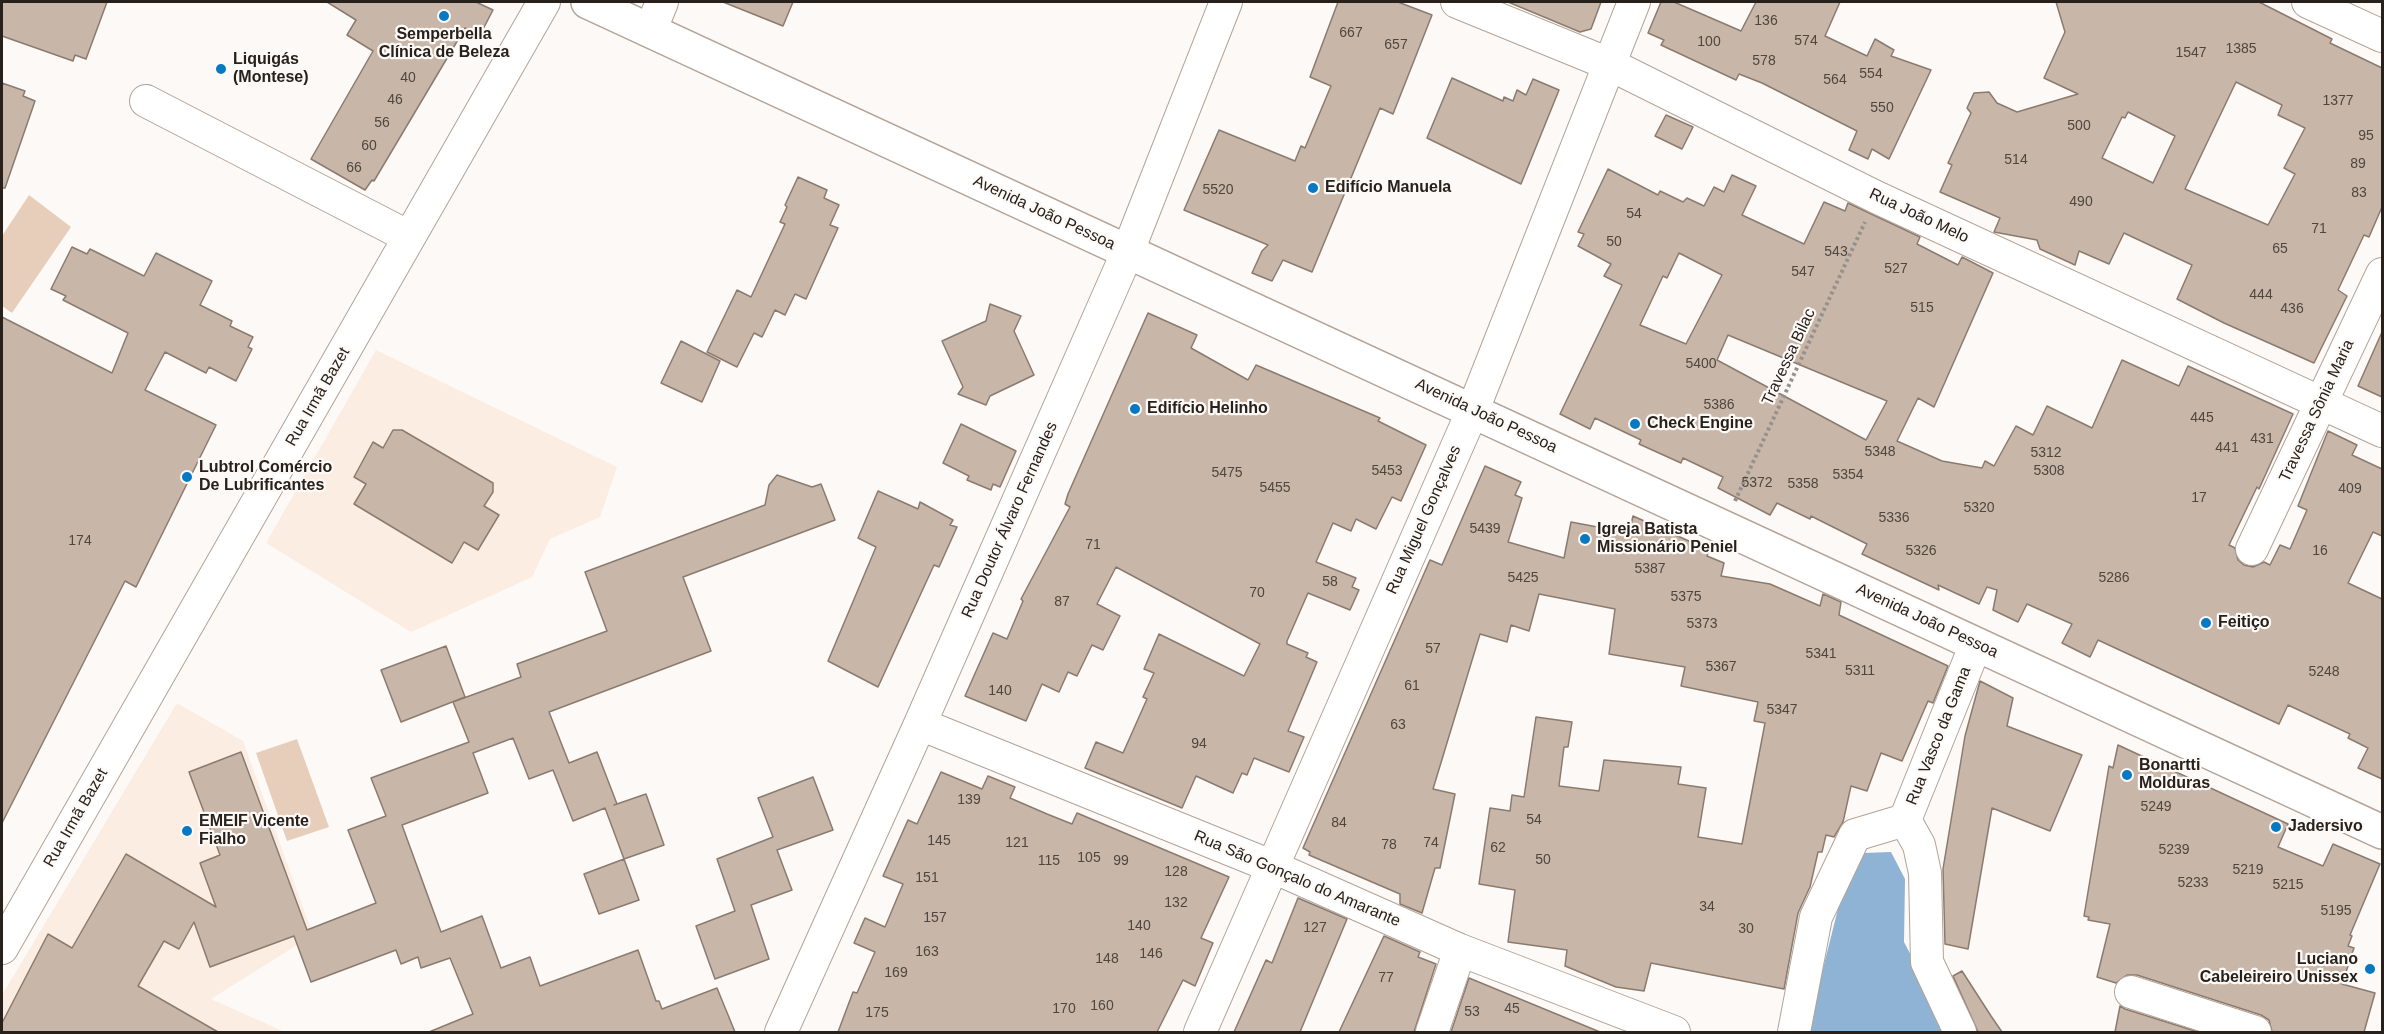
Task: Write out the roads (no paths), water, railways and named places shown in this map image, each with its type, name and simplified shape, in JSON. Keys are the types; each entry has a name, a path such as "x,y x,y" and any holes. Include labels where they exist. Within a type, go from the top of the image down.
{"main road":[{"name":"Avenida João Pessoa","path":"588,2 657,15 1128,251 2382,832"}],"street":[{"name":"Rua Irmã Bazet","path":"2,948 544,2"},
{"name":"Rua Doutor Álvaro Fernandes","path":"780,1032 920,724 1128,251 1226,2"},
{"name":"Rua João Melo","path":"1457,2 1609,64 1876,197 2382,431"},
{"name":"Rua Miguel Gonçalves","path":"1200,1032 1270,866 1473,410 1634,2"},
{"path":"2308,2 2382,36"},
{"path":"146,101 409,237"},
{"name":"Travessa Sônia Maria","path":"2252,549 2382,274"},
{"name":"Rua Vasco da Gama","path":"1794,1032 1816,917 1855,835 1905,820 1976,644"},
{"name":"Rua São Gonçalo do Amarante","path":"920,724 1270,866 1460,950 1674,1032"},
{"path":"1905,820 1919,845 1925,873 1927,962 1960,1032"},
{"path":"1432,1032 1460,950"},
{"path":"2131,992 2255,1032"}],"water":[{"path":"1891,852 1905,879 1904,942 1951,1032 1807,1032 1838,909 1864,853"}],"place":[{"name":"Semperbella Clínica de Beleza","path":"444,16"},
{"name":"Liquigás (Montese)","path":"221,69"},
{"name":"Edifício Manuela","path":"1313,188"},
{"name":"Edifício Helinho","path":"1135,409"},
{"name":"Check Engine","path":"1635,424"},
{"name":"Lubtrol Comércio De Lubrificantes","path":"187,477"},
{"name":"Igreja Batista Missionário Peniel","path":"1585,539"},
{"name":"Feitiço","path":"2206,623"},
{"name":"Bonartti Molduras","path":"2127,775"},
{"name":"Jadersivo","path":"2276,827"},
{"name":"EMEIF Vicente Fialho","path":"187,831"},
{"name":"Luciano Cabeleireiro Unissex","path":"2370,969"}]}
